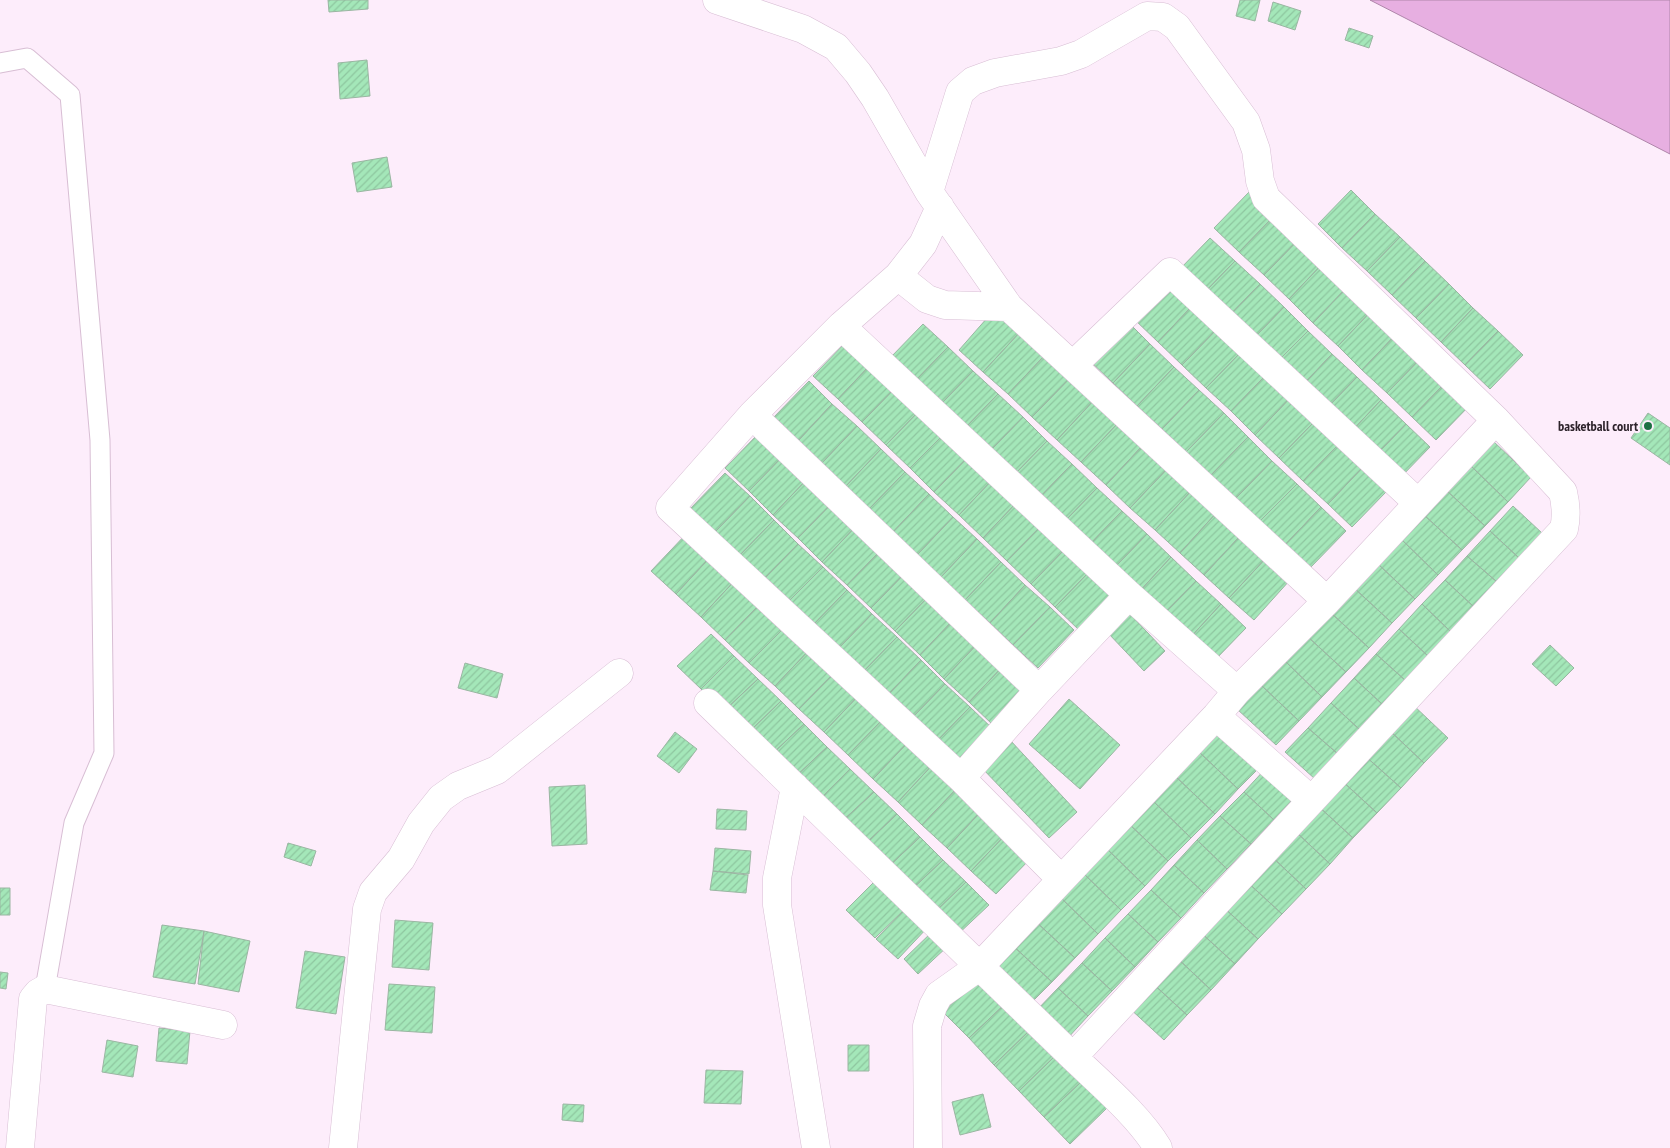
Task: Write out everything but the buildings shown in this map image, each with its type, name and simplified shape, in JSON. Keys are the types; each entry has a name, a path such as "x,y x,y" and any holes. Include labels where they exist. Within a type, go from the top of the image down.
{"street":[{"path":"717,0 803,29 836,47 858,73 875,98 935,199 1009,307 1074,365 1327,601"},
{"path":"1061,879 961,778 670,508 752,415 841,326 898,276 923,244 960,92 973,81 995,73 1061,61 1081,54 1147,16 1163,17 1176,27 1246,122 1256,150 1260,181 1266,198 1496,420 1562,492 1566,503 1566,517 1564,529 1073,1057"},
{"path":"1074,365 1170,272 1418,503"},
{"path":"898,276 928,299 945,305 1009,307"},
{"path":"841,326 1129,595 1237,691"},
{"path":"752,415 1039,690"},
{"path":"928,1148 927,1026 933,1006 939,996 980,966 1216,716 1237,691 1327,601 1496,420"},
{"path":"961,778 1039,690 1129,595"},
{"path":"343,1148 367,909 373,892 401,859 421,823 441,798 458,786 497,770 619,673"},
{"path":"708,704 1138,1121 1151,1136 1158,1148"},
{"path":"1216,716 1311,800"},
{"path":"795,787 777,878 777,905 816,1148"},
{"path":"20,1148 33,999 38,993 45,990 223,1025"},
{"path":"0,1146 6,1148"}],"lane":[{"path":"0,63 27,58 70,95 100,440 104,753 74,823 45,990"}],"shaded area":[{"path":"1370,0 1670,0 1670,154"}],"place":[{"name":"basketball court","path":"1648,426"}]}
